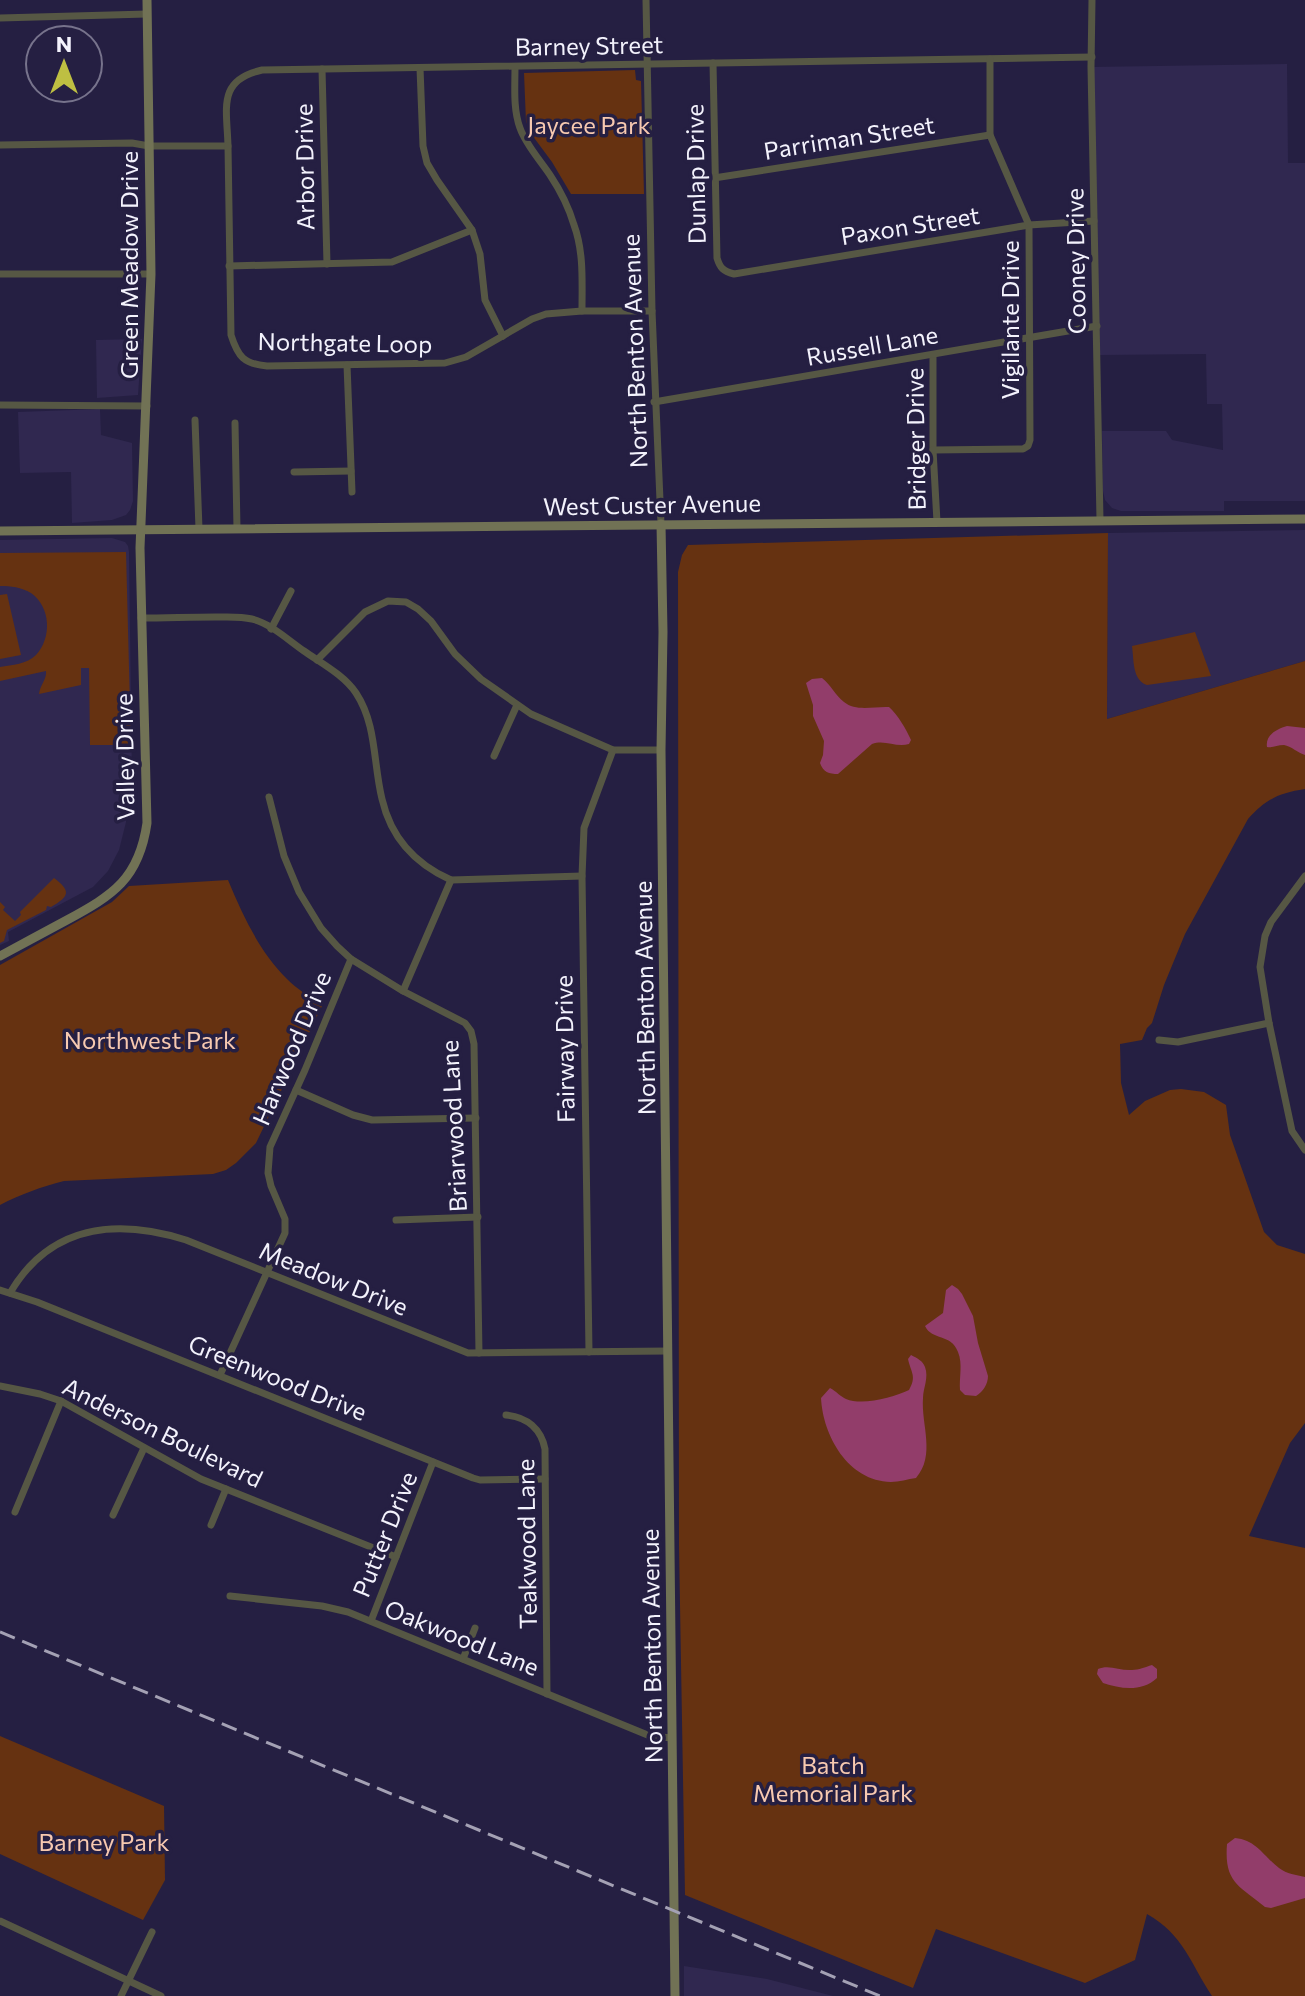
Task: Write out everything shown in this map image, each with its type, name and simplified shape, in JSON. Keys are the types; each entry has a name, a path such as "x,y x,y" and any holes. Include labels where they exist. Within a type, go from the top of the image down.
{"main road":[{"name":"Green Meadow Drive","path":"140,530 151,274 147,0"},
{"name":"West Custer Avenue","path":"0,531 1305,519"},
{"name":"North Benton Avenue","path":"661,524 675,1996"},
{"name":"Valley Drive","path":"0,956 103,900 129,874 140,852 147,823 140,530"}],"street":[{"name":"North Benton Avenue","path":"646,0 654,402 661,524"},
{"name":"Cooney Drive","path":"1092,0 1100,520"},
{"path":"0,18 147,14"},
{"name":"Barney Street","path":"228,146 227,101 232,85 245,74 262,70 1092,57"},
{"name":"Vigilante Drive","path":"933,450 1023,449 1030,440 1029,225 990,135 990,59"},
{"name":"Dunlap Drive","path":"713,63 717,258 719,267 734,274"},
{"path":"515,67 515,105 520,127 526,142 553,179 575,226 581,257 582,311"},
{"path":"420,68 423,146 427,163 472,230 480,254 485,300 503,336"},
{"name":"Arbor Drive","path":"322,69 327,264"},
{"name":"Parriman Street","path":"714,178 990,135"},
{"path":"0,145 132,143 149,146 228,146"},
{"name":"Northgate Loop","path":"228,146 231,335 236,351 252,365 445,363 466,357 546,314 652,311"},
{"name":"Paxon Street","path":"734,274 1029,225 1094,221"},
{"path":"229,266 396,262 472,230"},
{"path":"0,274 151,274"},
{"name":"Russell Lane","path":"654,402 1097,326"},
{"name":"Bridger Drive","path":"933,355 937,522"},
{"path":"347,365 352,492"},
{"path":"0,405 147,406"},
{"path":"195,420 199,529"},
{"path":"235,423 237,529"},
{"path":"294,472 351,471"},
{"path":"271,629 291,591"},
{"path":"317,660 365,612 388,601 406,602 431,621 455,654 481,679 531,714 613,750 661,750"},
{"path":"141,618 246,618 258,621 339,675 355,691 368,715 382,799 392,827 402,844 432,872 451,880 582,876"},
{"path":"494,756 517,705"},
{"name":"Fairway Drive","path":"589,1352 582,876 584,828 613,750"},
{"name":"Briarwood Lane","path":"269,797 284,856 299,892 321,928 351,959 403,991 465,1023 471,1031 476,1118 479,1353"},
{"path":"1305,876 1271,922 1265,936 1260,967 1292,1131 1305,1150"},
{"path":"403,991 451,880"},
{"name":"Harwood Drive","path":"220,1375 283,1240 286,1227 271,1186 268,1159 274,1137 351,959"},
{"path":"1159,1040 1178,1042 1269,1023"},
{"path":"296,1090 372,1120 476,1118"},
{"path":"396,1220 478,1217"},
{"name":"Meadow Drive","path":"10,1293 26,1270 51,1248 76,1236 115,1228 149,1230 168,1234 468,1353 668,1351"},
{"name":"Greenwood Drive","path":"0,1290 480,1480 545,1479"},
{"name":"Anderson Boulevard","path":"0,1386 61,1401 174,1465 396,1557"},
{"path":"15,1512 61,1401"},
{"name":"Teakwood Lane","path":"506,1415 525,1419 539,1432 545,1449 547,1694"},
{"path":"113,1515 144,1448"},
{"name":"Putter Drive","path":"371,1621 433,1462"},
{"path":"211,1525 226,1489"},
{"name":"Oakwood Lane","path":"230,1596 335,1608 650,1736 672,1738"},
{"path":"463,1659 475,1628"},
{"path":"0,1921 161,1996"},
{"path":"121,1996 152,1932"}],"shaded area":[{"path":"1287,64 1288,163 1305,163 1305,501 1224,501 1224,511 1121,511 1112,508 1105,500 1103,491 1102,431 1166,431 1172,440 1223,450 1222,404 1207,404 1206,354 1100,355 1091,67"},
{"path":"142,339 138,395 97,398 96,340"},
{"path":"100,409 101,435 132,443 133,501 126,515 112,520 72,523 71,472 20,473 18,412"},
{"path":"1305,530 1305,661 1107,719 1108,533"},
{"path":"112,538 125,542 129,552 132,783 119,850 108,871 93,887 8,932 9,941 0,945 0,540"},
{"path":"822,678 849,705 860,708 889,707 907,731 911,740 909,744 872,744 838,774 825,770 820,763 824,741 813,716 806,683"},
{"path":"1287,726 1305,728 1305,755 1284,745 1267,747 1270,736"},
{"path":"952,1285 962,1294 973,1316 988,1376 985,1388 976,1396 965,1395 960,1390 960,1361 955,1346 932,1334 925,1326 943,1313 946,1290"},
{"path":"911,1355 921,1361 926,1371 923,1398 925,1460 916,1478 891,1482 876,1480 862,1474 841,1454 827,1427 821,1398 830,1388 846,1399 861,1402 887,1398 909,1390 913,1378 908,1359"},
{"path":"1152,1665 1157,1669 1157,1678 1145,1686 1124,1688 1103,1683 1097,1674 1098,1669 1102,1668 1135,1670"},
{"path":"1235,1838 1255,1845 1282,1870 1305,1877 1305,1898 1271,1908 1265,1907 1241,1888 1228,1867 1227,1844"},
{"path":"684,1966 767,1979 833,1996 684,1996"}],"green space":[{"name":"Jaycee Park","path":"635,70 636,80 641,81 644,194 571,194 526,122 524,73"},
{"name":"Batch Memorial Park","path":"1108,533 1107,719 1305,661 1305,789 1274,798 1248,819 1185,934 1152,1023 1142,1040 1120,1044 1121,1083 1129,1115 1145,1101 1170,1090 1204,1092 1226,1105 1230,1135 1264,1232 1277,1245 1305,1254 1305,1423 1290,1443 1249,1536 1305,1548 1305,1996 1212,1996 1178,1940 1147,1914 1135,1960 1085,1983 936,1929 913,1988 685,1895 679,1546 678,572 682,555 688,545"},
{"path":"126,552 131,745 90,745 89,668 81,668 81,685 39,694 46,671 0,681 0,667 24,662 36,655 45,640 47,623 42,606 31,593 16,587 0,586 0,553"},
{"path":"7,594 21,655 0,659 0,595"},
{"path":"1195,632 1211,676 1147,685 1139,679 1132,646"},
{"path":"54,878 66,890 62,900 7,930 4,941 0,943 0,902 5,907 3,910 15,921"},
{"name":"Northwest Park","path":"228,880 246,920 268,957 291,983 322,1006 256,1143 236,1163 213,1174 64,1181 0,1205 0,965 112,902 129,886"},
{"name":"Barney Park","path":"0,1736 164,1806 165,1880 143,1920 0,1854"}],"railway":[{"path":"0,1632 880,1996"}]}
